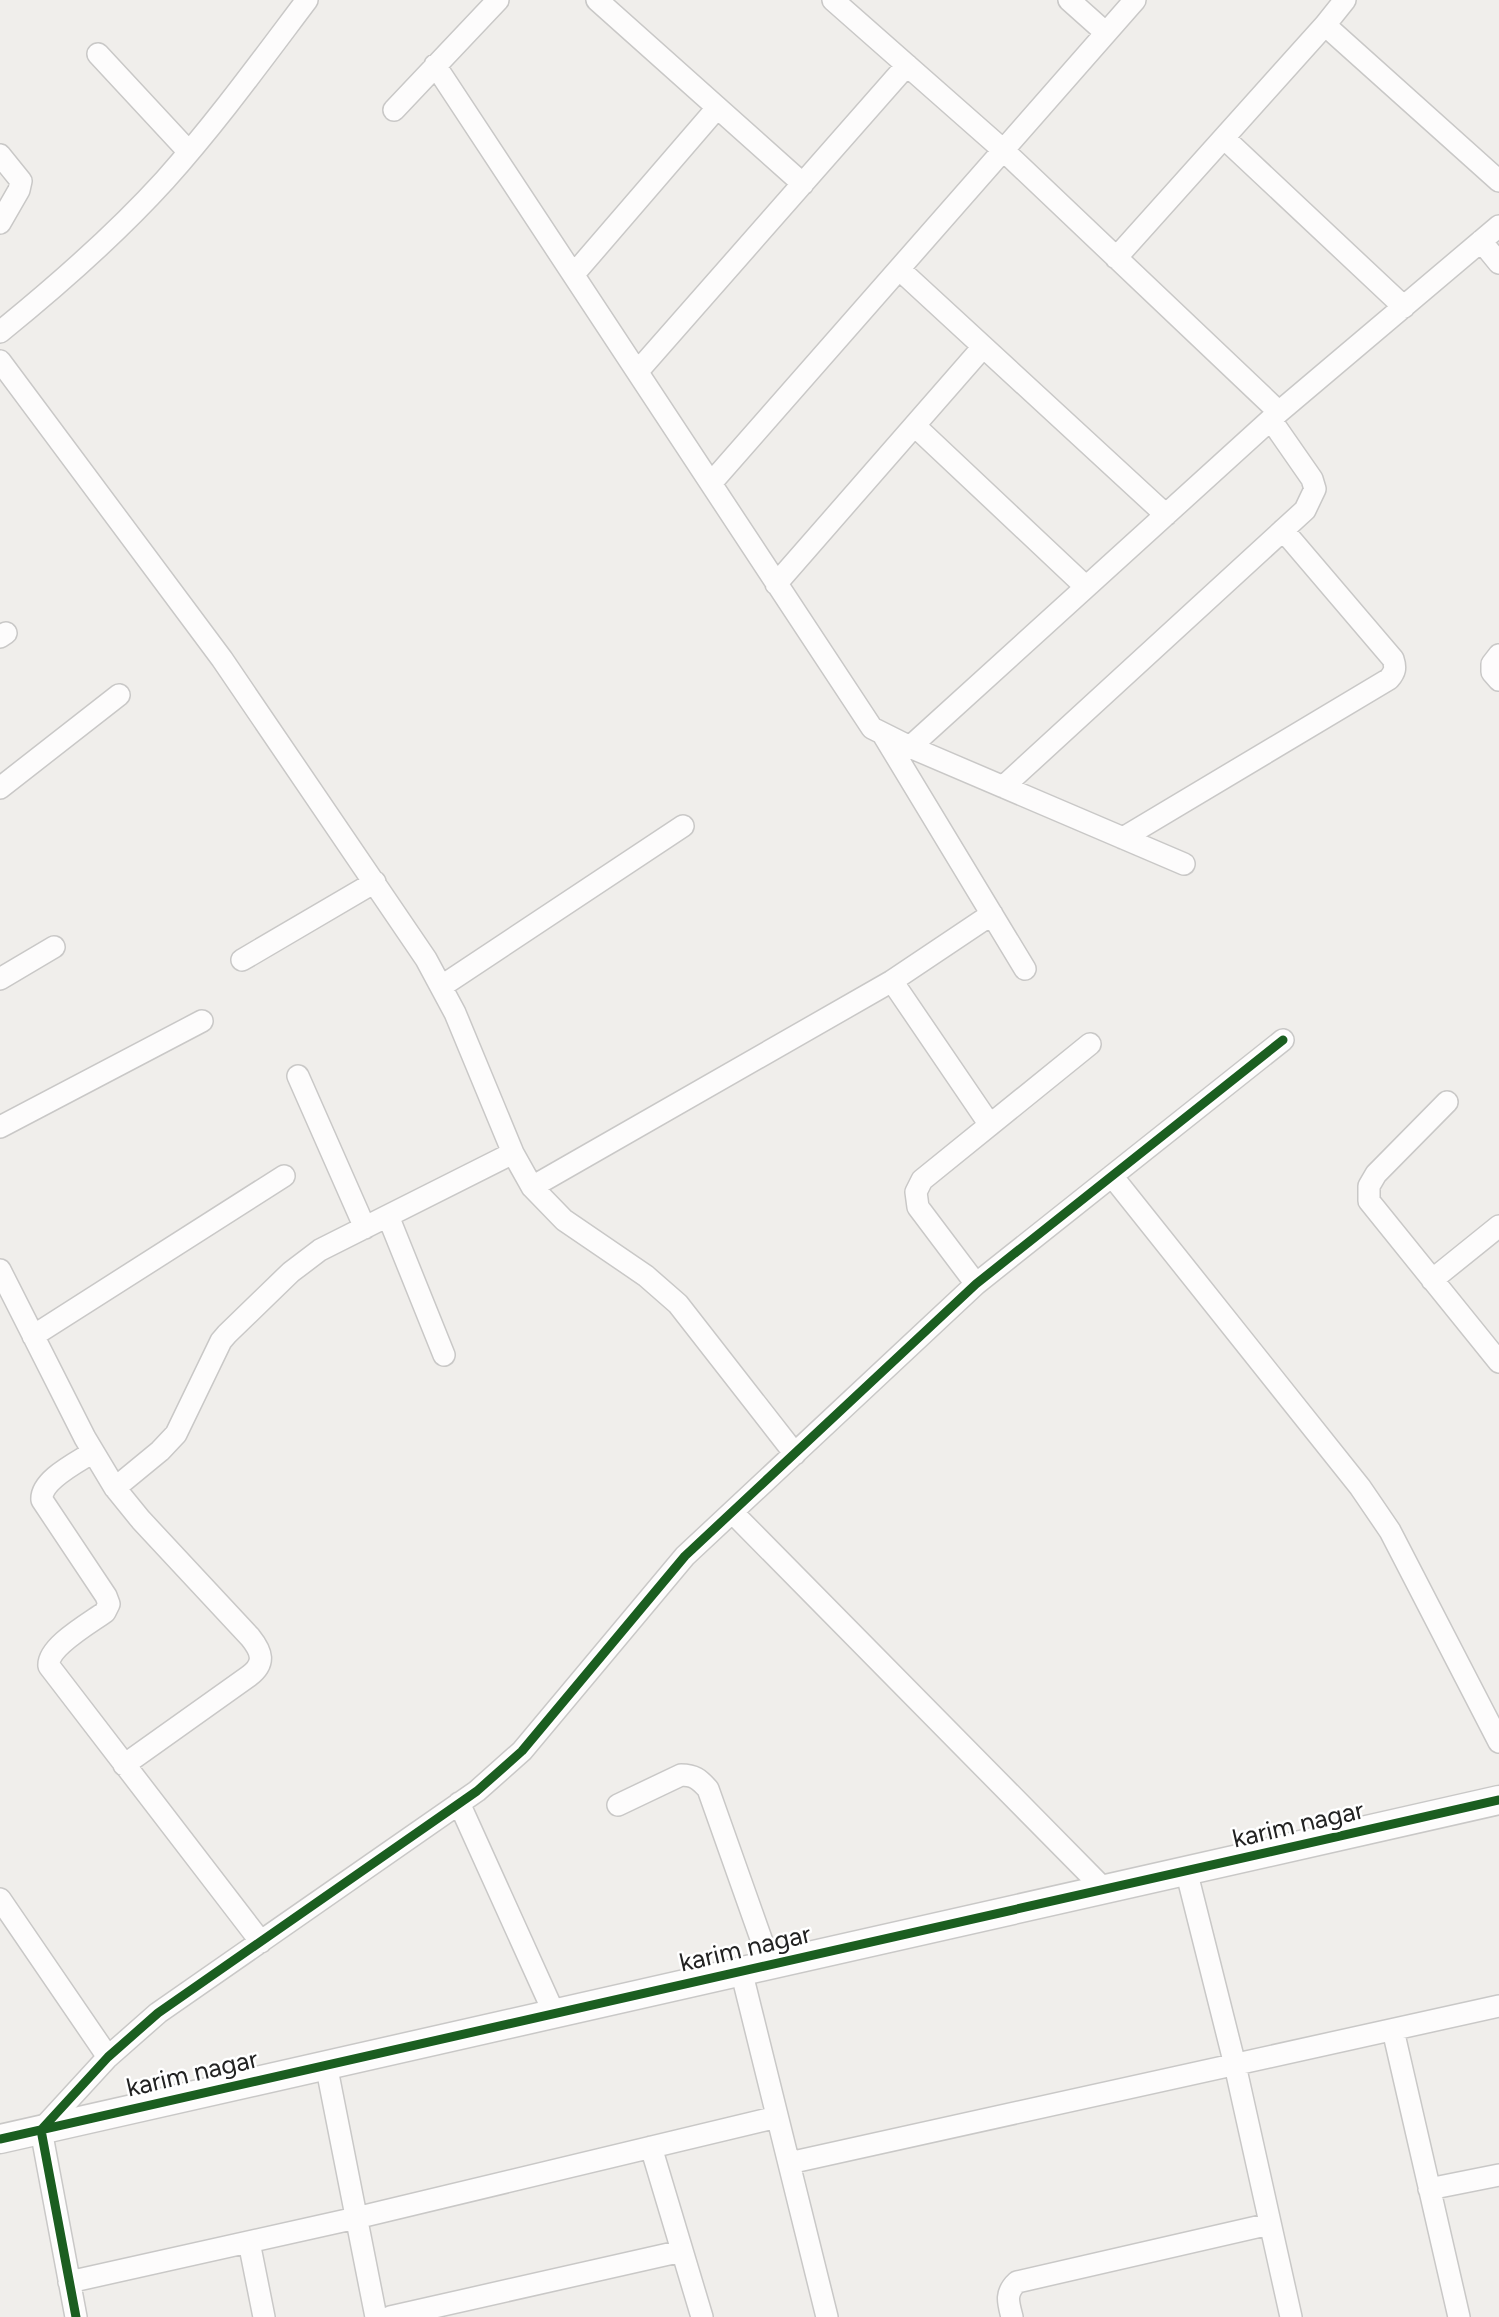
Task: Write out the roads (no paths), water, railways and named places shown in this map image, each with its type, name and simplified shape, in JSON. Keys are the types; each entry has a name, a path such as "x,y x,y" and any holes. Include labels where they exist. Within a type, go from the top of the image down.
{"street":[{"path":"0,332 119,226 189,152 307,0"},
{"path":"394,110 498,0"},
{"path":"597,0 803,184"},
{"path":"833,0 1002,149 1275,416 1312,478 1315,489 1305,510 1003,787"},
{"path":"1069,0 1106,33"},
{"path":"712,482 1135,0"},
{"path":"1116,258 1345,0"},
{"path":"1325,25 1499,181"},
{"path":"98,54 189,152"},
{"path":"435,65 867,721 884,736 1025,969"},
{"path":"638,371 907,65"},
{"path":"573,274 718,108"},
{"path":"1224,138 1404,307"},
{"path":"0,155 21,181 19,190 0,223"},
{"path":"910,747 1275,416 1499,226"},
{"path":"1481,242 1499,263"},
{"path":"899,269 1166,515"},
{"path":"776,584 983,347"},
{"path":"0,360 222,659 375,882 442,986 513,1153 532,1186 564,1220 663,1289 678,1304 795,1454"},
{"path":"915,426 1086,587"},
{"path":"1123,838 1389,679 1393,674 1393,659 1283,530"},
{"path":"1499,655 1492,664 1492,672 1499,680"},
{"path":"0,788 119,695"},
{"path":"884,736 1184,864"},
{"path":"442,986 683,826"},
{"path":"242,960 375,882"},
{"path":"532,1186 892,981 992,914"},
{"path":"0,979 54,947"},
{"path":"892,981 990,1125"},
{"path":"0,1127 202,1021"},
{"path":"76,2317 41,2130 108,2057 158,2013 501,1771 522,1751 668,1574 732,1512 976,1284 1283,1040"},
{"path":"976,1284 918,1206 916,1192 922,1180 1090,1044"},
{"path":"298,1076 365,1228"},
{"path":"1447,1102 1376,1174 1368,1186 1369,1200 1499,1362"},
{"path":"116,1488 176,1434 227,1334 309,1257 513,1153"},
{"path":"33,1336 284,1176"},
{"path":"1112,1176 1360,1487 1390,1531 1499,1742"},
{"path":"387,1216 444,1355"},
{"path":"1432,1280 1499,1226"},
{"path":"0,1270 93,1452 116,1488 141,1520 250,1637 262,1656 256,1671 124,1765"},
{"path":"93,1452 49,1481 41,1493 41,1500 109,1604 105,1612 55,1649 48,1659 52,1671 261,1942"},
{"path":"732,1512 1104,1889"},
{"path":"618,1805 681,1775 691,1775 700,1780 708,1789 770,1964"},
{"name":"karim nagar","path":"0,2139 1499,1800"},
{"path":"459,1803 554,2013"},
{"path":"1186,1870 1235,2066 1291,2317"},
{"path":"0,1899 108,2057"},
{"path":"741,1970 827,2317"},
{"path":"789,2162 1499,2006"},
{"path":"1393,2030 1459,2317"},
{"path":"326,2064 376,2317"},
{"path":"69,2281 356,2218 778,2117"},
{"path":"652,2147 702,2317"},
{"path":"1429,2189 1499,2175"},
{"path":"1012,2317 1007,2297 1010,2288 1017,2282 1270,2224"},
{"path":"249,2242 264,2317"},
{"path":"390,2317 682,2251"}]}
